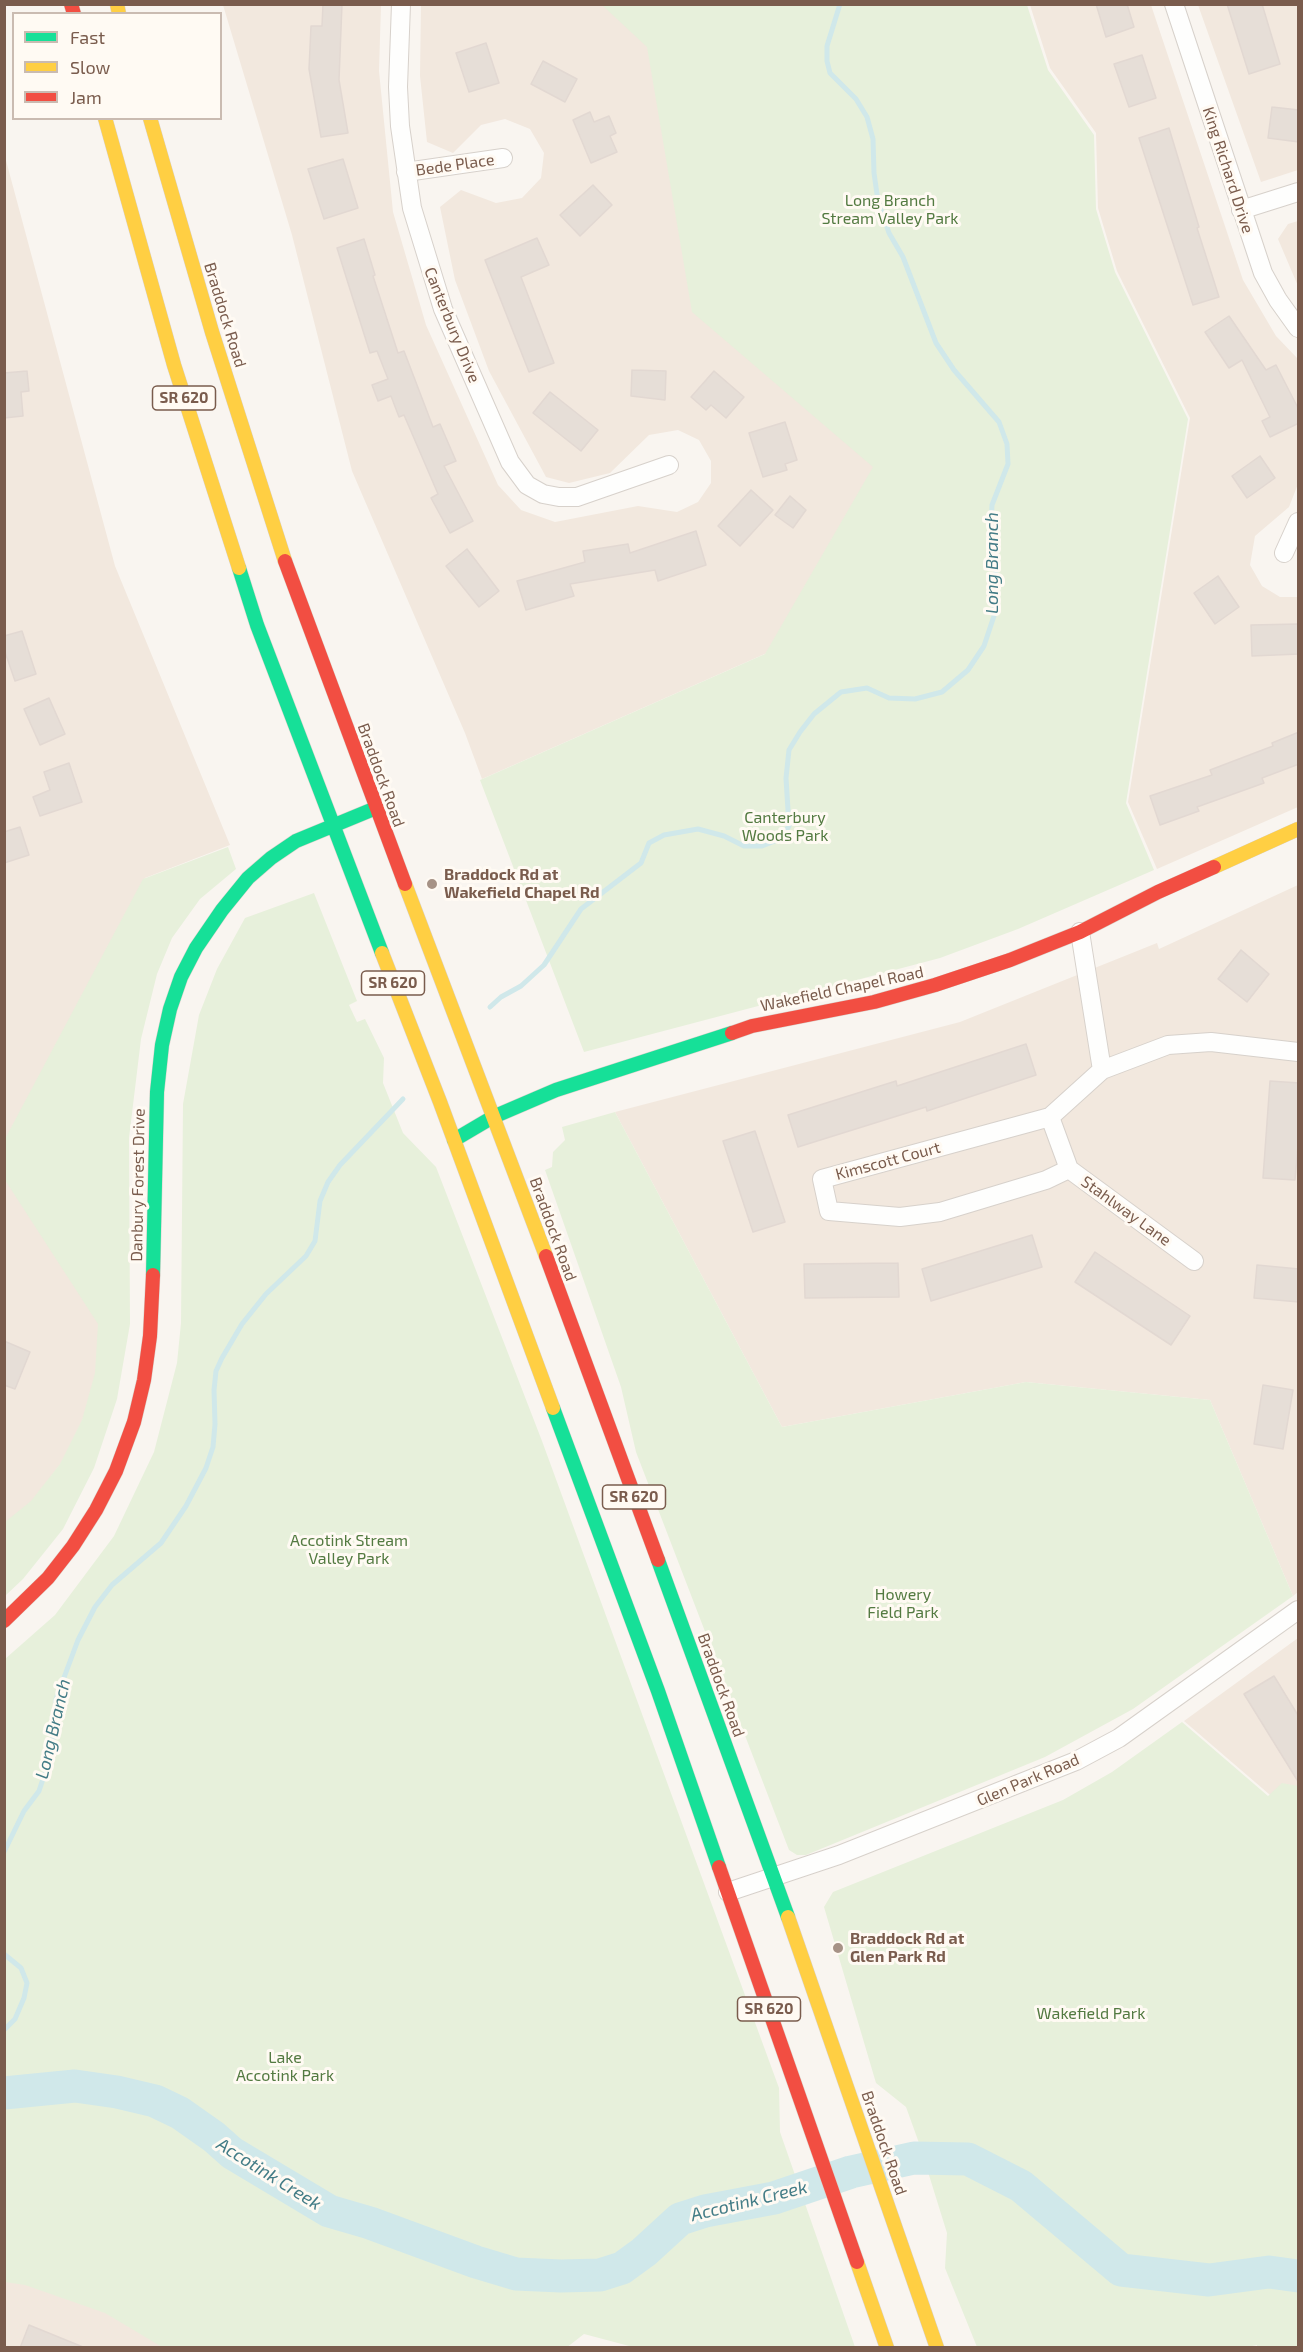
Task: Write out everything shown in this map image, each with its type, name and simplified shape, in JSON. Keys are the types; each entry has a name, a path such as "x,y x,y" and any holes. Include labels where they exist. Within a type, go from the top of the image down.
{"main road":[{"name":"SR 620","path":"106,120 171,354 257,626 454,1140 658,1691 887,2348"},
{"name":"Braddock Road","path":"151,120 212,332 270,519 774,1877 937,2348"},
{"name":"Danbury Forest Drive","path":"4,1621 48,1578 73,1546 96,1510 116,1471 134,1422 144,1380 150,1336 156,1092 162,1045 170,1009 181,977 215,919 248,878 271,858 296,842 376,808"},
{"name":"Wakefield Chapel Road","path":"454,1140 493,1117 555,1090 752,1026 874,1002 935,986 1010,960 1080,932 1158,892 1299,829"}],"street":[{"name":"Canterbury Drive","path":"401,4 398,87 406,172 412,208 437,293 516,473 528,485 543,494 559,497 577,496 669,465"},
{"name":"King Richard Drive","path":"1174,4 1263,273 1278,300 1299,328"},
{"name":"Bede Place","path":"406,172 503,158"},
{"path":"1241,210 1299,192"},
{"path":"1284,553 1299,522"},
{"path":"1080,932 1102,1070"},
{"path":"1050,1117 1102,1070 1168,1045 1211,1042 1299,1052"},
{"name":"Kimscott Court","path":"1050,1117 822,1179 830,1211 900,1217 940,1212 1046,1179 1069,1169"},
{"name":"Stahlway Lane","path":"1050,1117 1069,1169 1194,1262"},
{"name":"Glen Park Road","path":"728,1892 839,1855 1076,1761 1119,1738 1299,1610"}],"shaded area":[{"path":"223,5 381,5 379,71 393,212 426,325 498,485 521,510 555,522 638,506 677,512 698,502 711,483 711,461 699,440 678,430 649,435 610,473 569,483 546,477 489,371 455,280 440,207 461,190 496,203 522,198 541,178 544,153 530,129 505,119 481,125 453,153 427,142 420,76 421,5 605,5 650,45 875,466 767,653 482,779 465,733 352,471 292,235"},
{"path":"1030,5 1151,5 1243,280 1276,336 1298,359 1298,484 1289,507 1255,536 1250,565 1262,586 1280,597 1298,597 1298,807 1157,869 1128,802 1190,418 1117,271 1098,208 1096,133 1050,68"},
{"path":"1198,5 1298,5 1298,170 1261,182"},
{"path":"4,153 115,566 230,845 145,878 5,1142"},
{"path":"1298,221 1298,286 1278,239 1288,224"},
{"path":"1298,885 1298,1592 1293,1596 1210,1400 1026,1382 782,1427 615,1112 960,1022 1157,943 1159,949"},
{"path":"4,1176 100,1322 99,1363 87,1411 62,1462 33,1500 4,1526"},
{"path":"1298,1638 1298,1819 1184,1721"},
{"path":"5,2280 27,2283 107,2311 166,2348 5,2348"}],"green space":[{"name":"Long Branch Stream Valley Park","path":"602,5 1027,5 1048,70 1094,135 1096,209 1115,272 1188,419 1126,803 1154,870 1018,929 940,958 584,1052 480,780 765,654 873,467 692,312 647,47"},
{"path":"228,847 236,869 200,899 172,938 157,974 141,1039 129,1138 130,1324 117,1399 94,1468 63,1529 23,1579 5,1596 5,1522 31,1501 60,1464 82,1420 95,1373 98,1324 5,1180 5,1139 143,879"},
{"path":"314,893 357,1001 349,1005 357,1022 365,1019 384,1058 383,1083 403,1133 436,1167 542,1441 779,2088 780,2132 855,2347 633,2347 584,2334 566,2348 162,2347 105,2313 25,2285 5,2282 5,1659 55,1615 114,1536 154,1452 177,1363 181,1323 183,1104 199,1015 217,969 245,918"},
{"name":"Howery Field Park","path":"615,1112 782,1427 1026,1382 1210,1400 1293,1596 1133,1709 1045,1757 806,1855 797,1855 789,1850 636,1452 621,1387 545,1170 552,1167 553,1152 565,1140 562,1127"},
{"name":"Wakefield Park","path":"1182,1722 1268,1796 1282,1783 1298,1786 1298,2347 1257,2347 1257,2345 1243,2348 977,2347 945,2268 947,2233 919,2143 906,2107 876,2083 824,1907 833,1892 1063,1800 1112,1772"}],"building":[{"path":"323,4 342,4 339,80 348,133 321,137 309,69 311,26 322,26"},
{"path":"1096,4 1127,4 1134,27 1106,37"},
{"path":"1227,4 1262,4 1280,64 1249,74"},
{"path":"486,43 499,83 469,92 456,53"},
{"path":"1142,55 1156,98 1129,107 1114,64"},
{"path":"543,61 577,79 565,102 531,84"},
{"path":"1272,107 1299,110 1299,142 1268,138"},
{"path":"590,112 594,122 609,116 616,133 610,136 617,152 591,163 573,120"},
{"path":"1169,128 1219,297 1193,305 1139,138"},
{"path":"343,159 358,208 324,219 308,169"},
{"path":"593,185 612,205 580,236 560,215"},
{"path":"537,238 549,265 521,277 554,363 529,372 485,260"},
{"path":"364,239 375,275 373,276 398,353 404,351 433,427 440,424 456,461 444,466 473,521 450,533 431,498 438,494 404,415 399,417 391,396 378,401 372,385 388,379 377,351 370,353 337,248"},
{"path":"1229,316 1266,370 1276,365 1299,410 1299,423 1270,437 1262,421 1270,417 1242,360 1229,368 1205,332"},
{"path":"632,370 666,371 665,400 631,396"},
{"path":"27,371 29,391 21,392 23,416 4,418 4,373"},
{"path":"714,371 744,397 726,418 711,405 706,410 691,397"},
{"path":"550,392 598,430 581,451 533,413"},
{"path":"785,422 797,460 785,464 787,470 763,477 749,433"},
{"path":"1260,456 1275,478 1247,498 1232,476"},
{"path":"751,490 773,510 740,546 718,526"},
{"path":"790,496 806,510 793,528 775,515"},
{"path":"696,531 706,565 658,581 655,570 570,584 574,596 526,610 517,581 585,562 583,551 628,544 630,553"},
{"path":"467,549 499,591 479,607 446,566"},
{"path":"1218,576 1239,607 1215,624 1194,593"},
{"path":"1299,624 1299,654 1252,656 1251,625"},
{"path":"22,631 36,674 15,681 4,649 4,636"},
{"path":"49,698 65,734 40,745 24,709"},
{"path":"1299,732 1299,764 1262,778 1264,783 1197,807 1199,811 1160,825 1150,796 1212,775 1210,770 1273,746 1272,743"},
{"path":"69,763 82,802 40,816 33,797 50,790 44,772"},
{"path":"20,827 29,855 4,863 4,832"},
{"path":"1241,950 1269,974 1247,1002 1218,979"},
{"path":"1026,1044 1036,1075 927,1111 926,1107 798,1147 788,1115 896,1081 897,1086"},
{"path":"1270,1081 1299,1083 1299,1135 1295,1180 1263,1178"},
{"path":"755,1131 785,1222 753,1232 723,1141"},
{"path":"1032,1235 1042,1267 931,1301 922,1269"},
{"path":"1095,1252 1190,1316 1171,1345 1075,1282"},
{"path":"898,1263 899,1297 805,1298 804,1264"},
{"path":"1257,1265 1299,1269 1299,1302 1254,1298"},
{"path":"4,1341 30,1352 15,1389 4,1385"},
{"path":"1263,1385 1293,1390 1283,1449 1254,1444"},
{"path":"1274,1676 1299,1717 1299,1783 1244,1694"},
{"path":"29,2325 83,2347 83,2348 20,2348"}],"waterway":[{"name":"Long Branch","path":"490,1007 501,997 521,986 544,965 581,909 641,863 649,843 664,835 698,829 724,836 744,846 762,846 780,839 789,826 786,778 789,750 814,714 841,692 867,688 889,698 915,699 942,692 968,670 984,646 994,616 996,557 991,528 992,505 1008,464 1007,444 999,422 954,370 936,343 903,257 889,233 878,201 873,139 867,117 856,99 830,73 827,61 827,46 840,4"},
{"name":"Long Branch","path":"4,1852 24,1811 39,1791 48,1764 55,1727 56,1699 78,1640 95,1607 112,1585 161,1543 186,1506 206,1468 213,1447 216,1371 222,1358 242,1324 266,1294 306,1256 315,1241 320,1201 328,1182 340,1165 403,1099"},
{"name":"Long Branch","path":"4,1954 21,1968 27,1983 24,1998 15,2019 4,2030"},
{"name":"Accotink Creek","path":"4,2093 75,2086 117,2092 155,2101 180,2113 232,2153 329,2211 516,2274 600,2275 622,2268 644,2252 680,2219 705,2211 774,2198 851,2172 914,2158 968,2159 1021,2186 1121,2270 1209,2280 1269,2272 1298,2276"}],"traffic: fast":[{"path":"239,568 257,625 382,953"},
{"path":"153,1275 157,1092 162,1045 170,1009 181,977 196,948 222,910 248,878 271,858 296,841 376,808"},
{"path":"454,1140 493,1117 556,1090 732,1033"},
{"path":"553,1408 658,1691 719,1867"},
{"path":"658,1560 788,1917"}],"traffic: slow":[{"path":"117,4 119,12"},
{"path":"106,120 174,365 239,568"},
{"path":"151,120 212,332 285,561"},
{"path":"1214,867 1298,829"},
{"path":"405,884 546,1256"},
{"path":"382,953 440,1102 553,1408"},
{"path":"788,1917 937,2348"},
{"path":"857,2262 887,2348"}],"traffic: jam":[{"path":"71,4 73,12"},
{"path":"285,561 405,884"},
{"path":"732,1033 752,1026 874,1002 1010,960 1080,932 1158,892 1214,867"},
{"path":"546,1256 658,1560"},
{"path":"4,1621 48,1578 73,1546 96,1510 116,1471 134,1422 144,1380 150,1336 153,1275"},
{"path":"719,1867 857,2262"}],"place":[{"name":"Braddock Rd at Wakefield Chapel Rd","path":"432,884"},
{"name":"Braddock Rd at Glen Park Rd","path":"838,1948"}],"park label":[{"name":"Canterbury Woods Park","path":"785,827"},
{"name":"Accotink Stream Valley Park","path":"349,1550"},
{"name":"Lake Accotink Park","path":"285,2067"}]}
